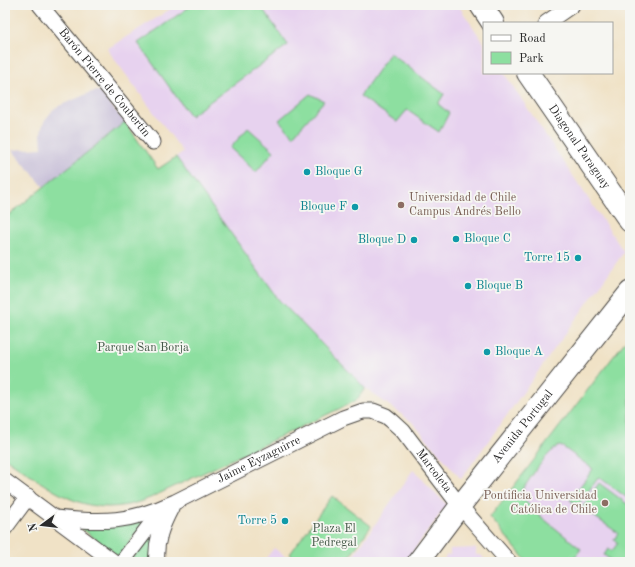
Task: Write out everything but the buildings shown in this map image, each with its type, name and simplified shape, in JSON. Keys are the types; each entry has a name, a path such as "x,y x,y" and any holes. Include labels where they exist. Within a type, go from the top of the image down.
{"main road":[{"path":"481,5 492,22"},
{"name":"Diagonal Paraguay","path":"529,74 630,220"},
{"name":"Avenida Portugal","path":"418,562 460,506 630,292"}],"street":[{"name":"Barón Pierre de Coubertin","path":"40,5 153,142"},
{"path":"547,22 572,5"},
{"name":"Marcoleta","path":"343,418 363,411 373,411 386,416 391,420 403,431 460,506 509,562"},
{"name":"Jaime Eyzaguirre","path":"55,518 86,521 114,521 148,513 343,418"},
{"path":"5,481 113,562"},
{"path":"5,528 28,497"},
{"path":"157,562 159,535 166,518 169,504"},
{"name":"Jaime Eyzaguirre","path":"122,562 169,504"}],"shaded area":[{"name":"Universidad de Chile Campus Andrés Bello","path":"177,5 458,5 483,42 483,74 505,74 624,252 461,479 412,422 365,388 279,300 176,157 183,152 107,49"},
{"path":"99,91 125,122 44,187 12,150 42,148 42,127 45,120 53,110 92,92"},
{"name":"Pontificia Universidad Católica de Chile","path":"559,446 563,447 593,469 571,500 578,505 598,476 630,500 630,562 599,562 594,558 591,562 571,562 581,549 539,515 519,495 547,455"},
{"path":"413,470 447,505 405,562 349,562"},
{"path":"274,548 292,562 263,562"},
{"name":"Pontificia Universidad Católica de Chile","path":"476,548 476,555 481,555 487,562 442,562 447,555 450,555 450,549"}],"green space":[{"path":"192,5 260,5 288,45 190,116 138,43"},
{"path":"390,53 444,94 438,104 449,113 439,132 407,110 397,122 360,96"},
{"path":"310,94 324,101 293,136 279,120"},
{"name":"Parque San Borja","path":"125,122 158,169 176,157 279,300 365,388 357,400 150,498 128,505 108,507 90,505 73,500 56,492 5,458 5,218"},
{"path":"248,128 274,151 256,172 230,148"},
{"path":"630,335 630,500 599,477 578,505 570,500 593,469 563,447 559,446 543,461 519,495 539,515 581,549 571,562 527,562 490,517"},
{"path":"599,483 630,506 630,562 613,562 604,555 608,549 612,551 618,543 614,540 618,533 582,508"},
{"name":"Plaza El Pedregal","path":"332,496 371,526 346,562 301,562 290,554"},
{"path":"147,519 119,557 81,528 82,525"},
{"path":"156,526 152,562 129,562"}],"place":[{"name":"Bloque G","path":"307,172"},
{"name":"Universidad de Chile Campus Andrés Bello","path":"401,205"},
{"name":"Bloque F","path":"355,207"},
{"name":"Bloque C","path":"456,239"},
{"name":"Bloque D","path":"414,240"},
{"name":"Torre 15","path":"578,258"},
{"name":"Bloque B","path":"468,286"},
{"name":"Bloque A","path":"487,352"},
{"name":"Pontificia Universidad Católica de Chile","path":"605,503"},
{"name":"Torre 5","path":"285,521"}]}
